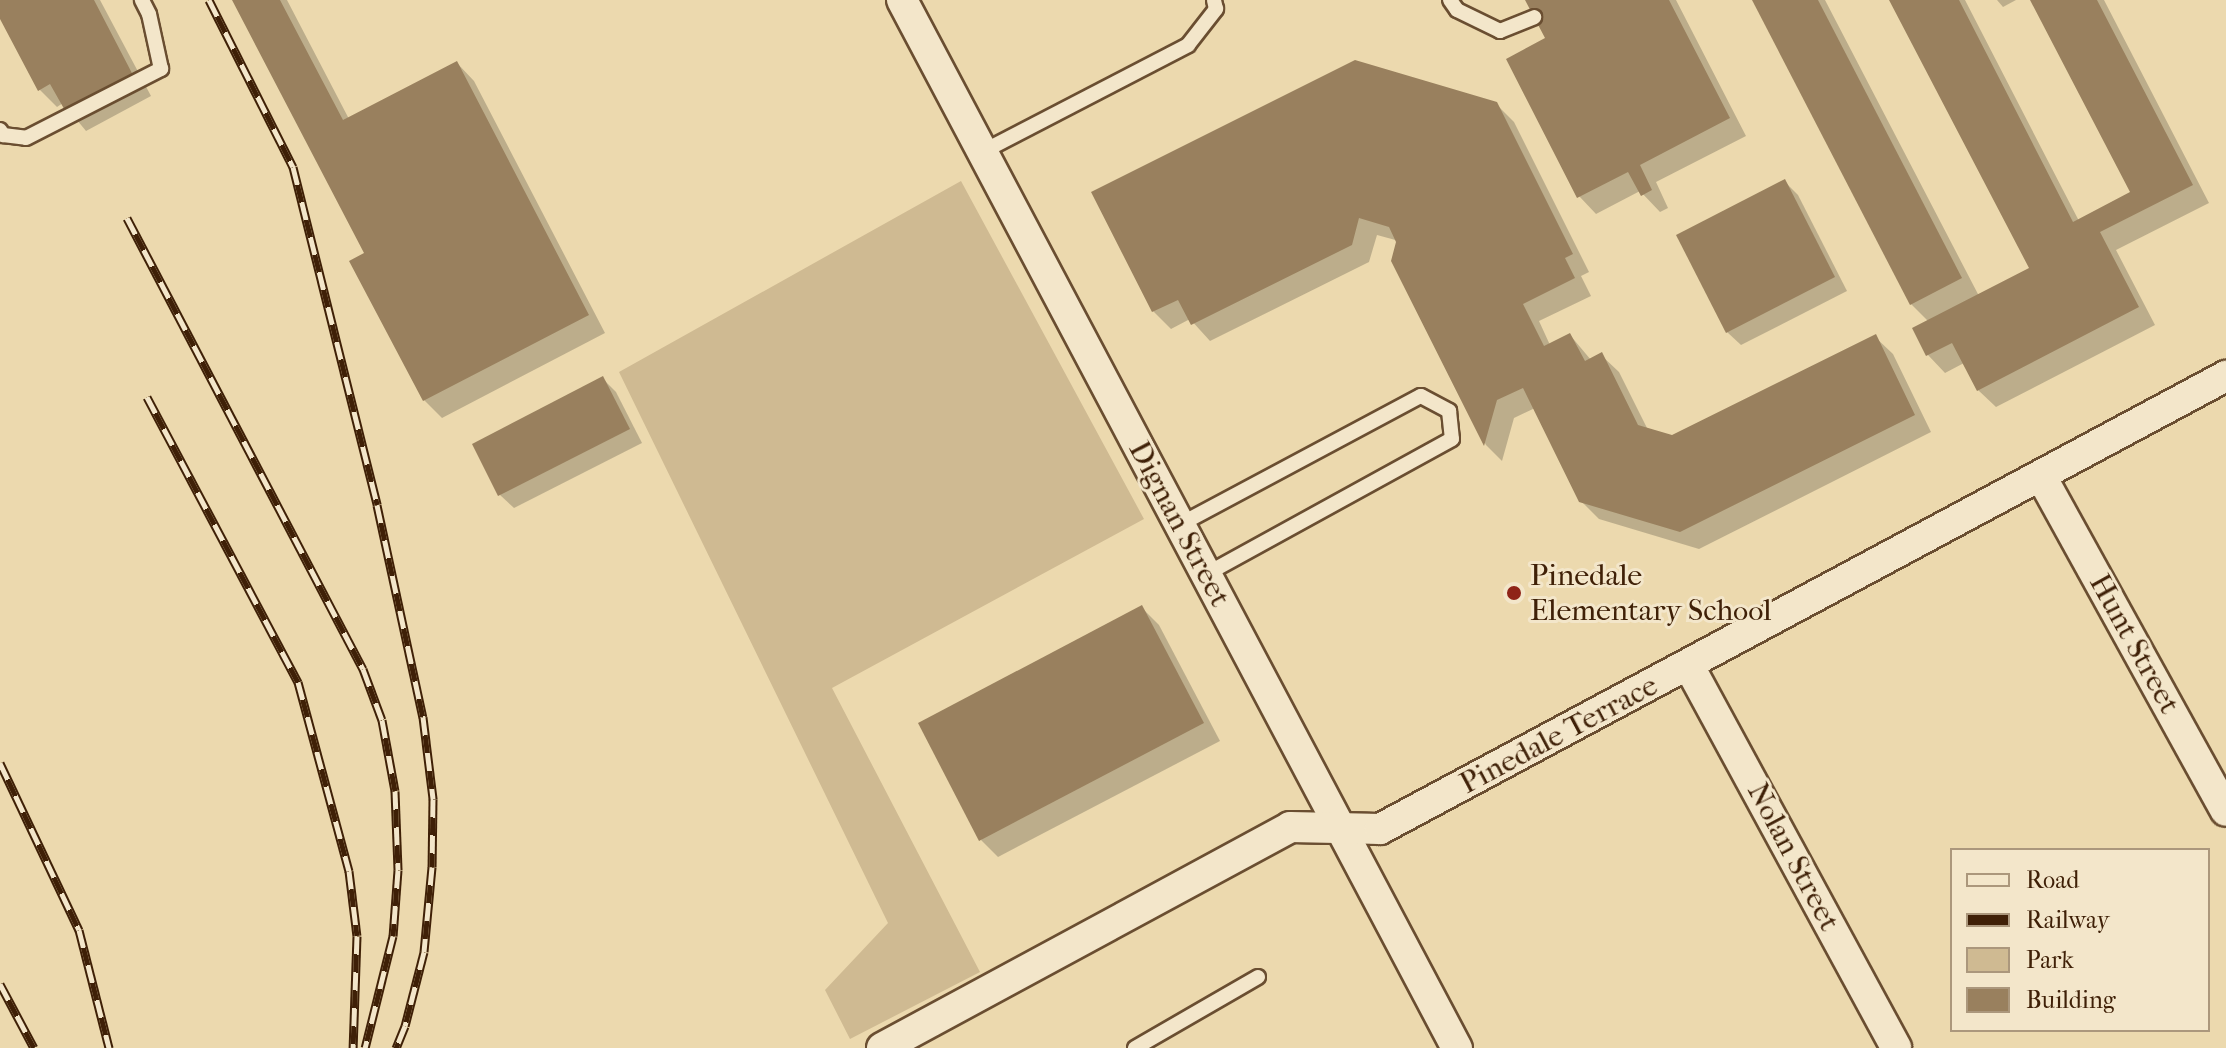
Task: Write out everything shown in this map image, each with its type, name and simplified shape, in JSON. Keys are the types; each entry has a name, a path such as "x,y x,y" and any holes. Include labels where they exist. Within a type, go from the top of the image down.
{"street":[{"name":"Dignan Street","path":"902,0 1457,1048"},
{"name":"Pinedale Terrace","path":"882,1048 1290,827 1380,829 2042,478 2226,376"},
{"name":"Hunt Street","path":"2042,478 2226,811"},
{"name":"Nolan Street","path":"1689,666 1896,1048"}],"lane":[{"path":"0,130 3,135 26,138 161,69 149,14 142,0"},
{"path":"982,152 1188,45 1216,9 1214,0"},
{"path":"1450,0 1457,10 1500,31 1534,17"},
{"path":"1179,525 1421,396 1449,411 1452,439 1206,574"},
{"path":"1135,1048 1258,977"}],"green space":[{"path":"961,181 1144,519 832,688 980,972 850,1039 825,990 888,923 619,372"}],"building":[{"path":"0,0 94,0 135,79 67,114 50,84 38,91 0,19"},
{"path":"232,0 280,0 343,120 457,61 589,315 423,401 349,261 364,253"},
{"path":"1525,0 1669,0 1730,118 1640,165 1652,190 1641,196 1628,172 1577,198 1506,59 1545,38"},
{"path":"1752,0 1818,0 1962,278 1910,305"},
{"path":"1889,0 1959,0 2073,222 2130,192 2030,0 2097,0 2193,185 2100,232 2139,307 1977,391 1952,343 1926,356 1912,328 2029,268"},
{"path":"1355,60 1497,102 1573,254 1565,258 1575,278 1523,304 1544,346 1570,333 1585,361 1602,352 1638,425 1672,435 1876,334 1915,415 1680,532 1579,502 1523,388 1497,400 1484,446 1391,261 1396,242 1389,227 1359,218 1352,245 1191,325 1178,300 1152,312 1091,192"},
{"path":"1785,179 1835,277 1726,333 1676,235"},
{"path":"603,376 630,429 498,496 472,444"},
{"path":"1142,605 1204,723 979,841 918,723"}],"railway":[{"path":"209,0 293,167 377,505 423,717 433,799 432,867 424,952 405,1026 396,1048"},
{"path":"127,218 363,669 382,720 395,791 398,870 393,936 365,1048"},
{"path":"147,397 298,682 349,871 357,936 353,1048"},
{"path":"0,763 79,930 109,1048"},
{"path":"0,984 34,1048"}],"place":[{"name":"Pinedale Elementary School","path":"1514,593"}]}
